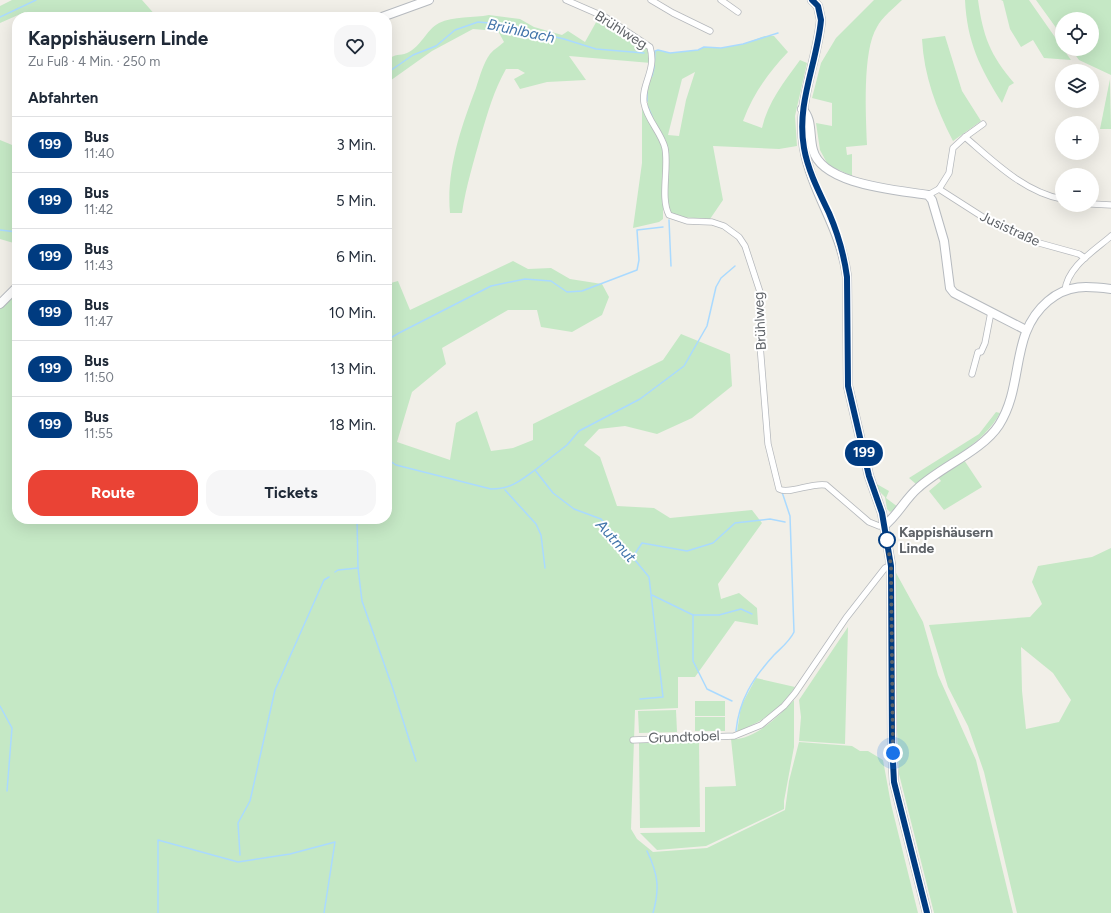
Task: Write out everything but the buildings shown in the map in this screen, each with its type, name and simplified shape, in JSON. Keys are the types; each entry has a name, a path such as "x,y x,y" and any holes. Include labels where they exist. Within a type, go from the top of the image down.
{"main road":[{"path":"392,13 429,0"},
{"path":"812,0 818,6 820,25 802,109 802,134 806,159 840,242 845,260 847,277 848,386 869,476 884,526 891,566 892,744 894,782 927,913"},
{"path":"802,109 808,117 813,150 822,166 831,172 883,188 928,195 932,200 944,241 950,288 954,293 1026,330"},
{"path":"884,526 895,518 918,488 985,440 999,425 1008,408 1015,387 1018,362 1026,330 1030,320 1042,306 1055,296 1065,291 1087,286 1111,290"},
{"path":"0,304 12,292"}],"street":[{"name":"Brühlweg","path":"566,0 606,17 650,46 653,56 652,67 645,88 644,103 665,148 666,202 669,215 687,221 712,222 724,226 739,237 745,246 761,295 760,345 768,444 779,489 786,491 818,483 826,485 869,522 879,526 884,526"},
{"path":"651,0 672,13 710,31"},
{"path":"721,0 738,12"},
{"path":"928,195 939,189 949,173 954,148 965,137 984,124"},
{"path":"965,137 1000,167 1033,188 1055,196"},
{"name":"Jusistraße","path":"939,189 993,223 1032,241 1079,254 1085,258"},
{"path":"1099,204 1111,205"},
{"path":"1065,291 1066,282 1069,277 1085,258 1111,236"},
{"path":"972,374 978,352 981,352 985,343 991,312"},
{"name":"Grundtobel","path":"633,740 734,736 761,725 784,706 846,618 885,568 891,566"}],"green space":[{"path":"12,0 142,0 153,12 12,12 12,18 0,23 0,6"},
{"path":"874,0 902,0 882,20 872,38 869,51 866,84 867,145 846,147 847,155 852,154 852,176 828,165 820,150 816,123 832,126 832,103 812,98 821,63 836,38"},
{"path":"965,0 978,0 985,35 993,54 1014,83 1009,86 1002,103 987,78 976,54 966,15"},
{"path":"1001,0 1029,0 1055,37 1055,56 1068,56 1071,60 1044,58 1033,40 1021,47 1010,29 1003,1"},
{"path":"1036,0 1111,0 1111,75 1099,69 1099,64 1088,64 1079,60 1076,56 1099,56 1099,12 1055,12 1055,26"},
{"path":"489,15 520,19 534,27 562,35 568,31 585,42 599,17 626,33 647,49 651,63 569,56 586,80 547,82 520,89 514,79 525,73 518,69 506,69 486,118 470,174 462,213 450,213 450,181 456,149 465,118 485,62 490,54 504,42 498,31 473,29 432,51 392,79 392,57 407,53 412,50 434,26 439,23 457,18"},
{"path":"765,36 774,36 788,52 762,84 751,102 743,121 762,128 772,101 783,84 800,60 807,63 795,116 797,146 779,149 713,146 723,200 710,219 679,217 668,211 668,160 666,140 654,122 648,103 648,86 655,51 658,50 670,53 698,50 704,47 721,48 743,44","holes":["695,72 686,100 679,136 668,135 682,79"]},
{"path":"945,36 962,91 981,121 953,141 936,104 928,79 923,53 922,39"},
{"path":"1110,79 1111,129 1100,129"},
{"path":"642,99 663,151 663,219 659,222 633,228 642,163"},
{"path":"0,140 12,145 12,243 0,239"},
{"path":"513,261 528,269 551,268 570,279 602,284 609,297 602,315 572,332 541,327 537,310 508,310 442,348 446,364 412,392 397,442 450,460 456,423 477,411 491,451 513,448 533,440 533,424 663,360 681,334 730,354 732,386 692,418 657,434 625,426 599,429 584,445 600,457 617,506 654,508 670,518 752,510 762,523 718,584 721,599 739,593 757,608 758,625 735,621 695,677 678,677 678,708 635,710 631,829 637,839 653,852 707,848 785,810 789,781 799,742 852,746 860,751 868,751 883,760 891,804 918,913 0,913 0,309 12,298 12,524 392,524 392,283 398,281 410,310"},
{"path":"996,412 1000,413 993,424 973,444 916,484 909,478 979,434"},
{"path":"964,460 982,487 944,510 929,491 941,481 938,477"},
{"path":"875,483 889,491 886,498 898,507 890,512 887,509 885,497 878,490"},
{"path":"1111,548 1111,913 1017,913 984,772 968,726 948,687 929,625 1030,617 1042,604 1032,582 1038,566 1092,557","holes":["1021,647 1053,673 1071,700 1059,722 1026,729 1022,691"]},
{"path":"895,571 923,622 938,675 976,760 1013,913 934,913 899,774 896,709"},
{"path":"848,627 845,744 799,741 801,717 799,700"},
{"path":"756,678 795,687 783,703 770,714 755,724 737,732 741,706"},
{"path":"794,700 794,747 784,801 784,809 706,846 657,850 640,833 705,832 705,787 736,786 731,739 740,739 749,736 766,726"},
{"path":"695,701 725,701 725,716 695,716"},
{"path":"676,710 677,732 639,733 638,711"},
{"path":"695,717 725,717 725,731 695,731"},
{"path":"699,741 700,827 640,828 639,742"}],"waterway":[{"path":"0,17 36,0"},
{"name":"Brühlbach","path":"392,70 413,55 436,46 455,30 478,22 500,24 564,39 596,49 644,53"},
{"path":"652,76 655,51 658,50 670,53 698,50 704,47 721,48 743,44 778,33"},
{"path":"647,91 647,101"},
{"path":"647,105 652,116"},
{"path":"669,220 671,266"},
{"path":"392,337 491,286 525,279 551,281 567,292 582,291 637,270 639,260 637,230 663,227"},
{"name":"Autmut","path":"0,230 12,231"},
{"path":"535,470 567,445 579,431 640,399 684,366 707,326 716,287 721,278 735,266"},
{"name":"Autmut","path":"392,462 396,465 491,489 510,486 535,470 553,493 574,509 601,519 649,577 663,697 640,699"},
{"path":"505,490 536,524 541,535 545,568"},
{"path":"736,731 740,709 748,690 760,672 788,641 794,632 790,516 782,492"},
{"path":"632,558 642,543 687,551 713,543 735,523 770,519 785,522"},
{"path":"357,524 358,568 362,601 393,689 416,761"},
{"path":"335,572 338,570 358,568"},
{"path":"240,855 238,823 250,801 275,690 324,580 329,577"},
{"path":"652,595 693,615 719,615 741,609 752,614"},
{"path":"693,615 693,661 707,689 732,701"},
{"path":"0,706 12,728 7,791"},
{"path":"158,913 158,840 238,862 290,854 335,842 324,913"},
{"path":"647,851 654,867 657,881 657,896 653,913"}],"bus line":[{"name":"199","path":"812,0 818,6 821,20 802,109 801,122 803,147 816,188 829,214 845,260 847,277 848,386 869,476 882,513 890,554 892,744 894,782 918,870 927,913"}],"place":[{"name":"Kappishäusern Linde","path":"887,540"}],"route":[{"path":"887,540 891,566 893,753"}]}
